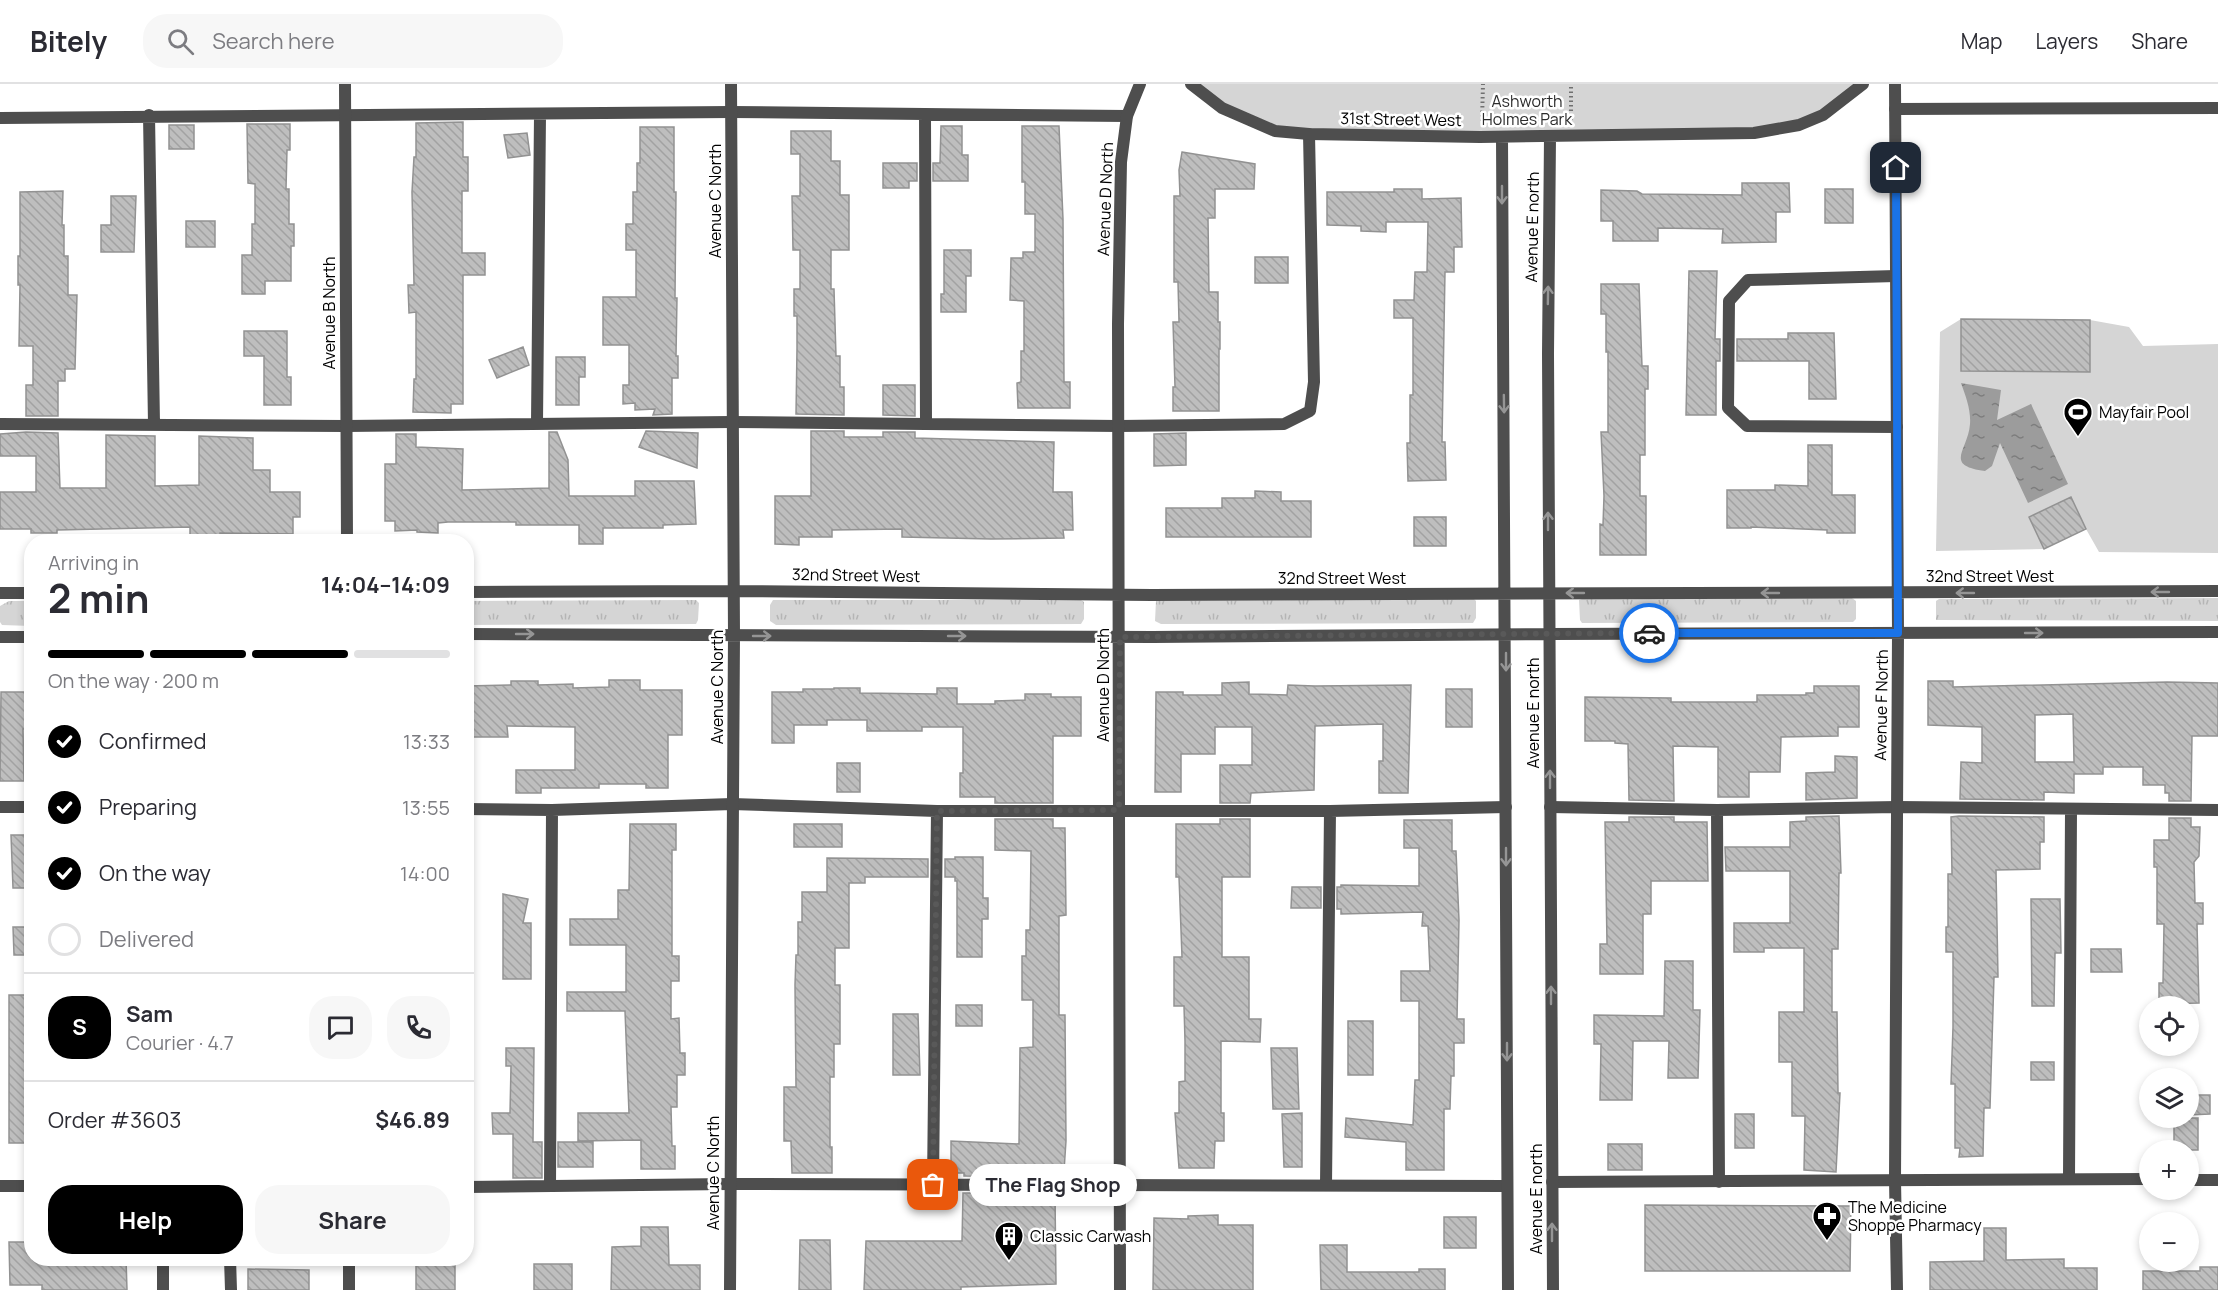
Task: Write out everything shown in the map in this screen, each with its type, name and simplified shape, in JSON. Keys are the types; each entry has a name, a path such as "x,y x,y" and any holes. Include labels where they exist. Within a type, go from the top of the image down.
{"street":[{"name":"Avenue B North","path":"345,84 347,534"},
{"name":"Avenue C North","path":"730,1290 734,636 731,84"},
{"name":"Avenue D North","path":"1120,1290 1121,162 1127,116 1140,84"},
{"name":"31st Street West","path":"1191,84 1222,108 1275,132 1480,137 1754,134 1799,125 1823,115 1863,84"},
{"name":"Avenue F North","path":"1895,84 1898,594 1895,1180 1898,1290"},
{"path":"1895,109 2218,108"},
{"path":"0,118 731,112 1127,116"},
{"path":"537,423 540,115"},
{"path":"925,115 926,424"},
{"path":"149,116 154,424"},
{"path":"0,424 346,426 732,422 1119,426 1284,424 1310,411 1314,382 1309,134"},
{"name":"Avenue E north","path":"1502,137 1508,1290"},
{"name":"Avenue E north","path":"1550,137 1549,634 1553,1290"},
{"path":"1896,276 1748,280 1729,301 1728,408 1747,426 1897,428"},
{"name":"32nd Street West","path":"474,592 733,591 1119,595 1898,594 2218,591"},
{"path":"0,593 24,593"},
{"path":"474,634 1120,637 2218,632"},
{"path":"0,637 24,637"},
{"path":"474,809 552,810 732,804 937,811 1330,811 1506,807"},
{"path":"0,807 24,807"},
{"path":"1550,807 1717,810 1897,807 2218,810"},
{"path":"550,1186 552,810"},
{"path":"1717,810 1719,1182"},
{"path":"2069,1179 2071,810"},
{"path":"933,1185 937,811"},
{"path":"1326,1185 1330,811"},
{"path":"1552,1182 2139,1179"},
{"path":"2199,1180 2218,1180"},
{"path":"474,1187 729,1184 1508,1186"},
{"path":"0,1186 24,1186"},
{"path":"163,1266 164,1290"},
{"path":"230,1266 231,1290"},
{"path":"349,1266 349,1290"}],"path":[{"path":"1480,137 1484,111 1483,84"},
{"path":"1571,84 1571,136"}],"green space":[{"name":"Ashworth Holmes Park","path":"1191,84 1863,84 1823,115 1754,133 1275,131"},
{"name":"Mayfair Pool","path":"1961,319 2090,320 2129,327 2143,346 2218,344 2218,553 2099,552 2086,529 2044,549 1936,551 1940,332"},
{"path":"1852,598 1856,601 1856,619 1853,622 1582,623 1579,600 1582,599"},
{"path":"2218,598 2218,621 1936,620 1936,601 1939,599"},
{"path":"1474,599 1476,618 1473,623 1161,624 1155,621 1156,601"},
{"path":"696,600 699,603 696,624 474,625 474,601"},
{"path":"773,600 1081,600 1084,602 1084,619 1081,624 776,625 770,621 770,605"},
{"path":"9,601 24,601 24,626 2,625 0,606"}],"water":[{"path":"1961,383 2001,390 1997,420 2031,404 2068,484 2028,503 2000,443 1992,466 1985,471 1965,465 1961,461 1961,455 1970,419 1968,403"}],"building":[{"path":"463,122 463,157 468,157 468,191 462,191 462,253 485,253 485,275 463,275 463,404 451,404 451,413 413,412 414,379 416,379 416,312 409,313 408,285 414,285 412,192 414,157 416,157 416,123"},
{"path":"247,124 290,124 286,189 289,189 289,224 294,224 294,246 291,246 291,281 265,281 265,294 242,294 242,255 252,255 252,224 255,224 255,184 248,183"},
{"path":"169,125 194,125 194,149 169,149"},
{"path":"941,126 962,126 962,155 968,155 968,181 933,181 933,163 940,163"},
{"path":"1022,126 1059,126 1063,219 1064,382 1070,382 1070,408 1018,408 1017,383 1021,382 1021,351 1024,351 1024,301 1010,300 1011,258 1023,258 1023,252 1035,252 1035,214 1025,214 1025,182 1022,182"},
{"path":"640,127 674,127 678,378 672,378 672,414 653,415 655,409 635,410 635,403 623,404 623,385 629,385 629,345 603,345 603,297 636,297 636,250 626,250 626,224 633,224 633,192 637,192 637,163 640,163"},
{"path":"791,131 831,131 831,161 840,161 840,195 849,195 849,250 831,250 831,289 834,289 836,356 840,356 840,387 844,387 844,415 796,414 797,316 794,316 794,289 800,289 800,250 793,250 792,196 800,196 800,154 791,154"},
{"path":"527,133 530,155 508,158 504,135"},
{"path":"1182,152 1255,164 1254,189 1215,189 1215,218 1208,218 1209,292 1218,292 1218,322 1220,322 1219,411 1173,411 1173,387 1175,387 1173,322 1179,322 1178,282 1174,282 1174,196 1180,196 1179,170"},
{"path":"883,163 917,163 917,181 909,181 909,188 883,188"},
{"path":"1742,183 1789,183 1790,212 1776,212 1776,242 1722,243 1723,229 1658,228 1658,241 1613,241 1613,221 1601,221 1601,190 1637,191 1642,194 1742,195"},
{"path":"1394,189 1422,189 1422,199 1461,198 1462,247 1454,247 1454,272 1445,272 1442,442 1445,442 1446,480 1408,481 1407,443 1410,443 1410,395 1413,395 1413,318 1394,318 1394,300 1414,300 1415,272 1427,272 1428,222 1386,222 1386,232 1361,231 1361,226 1327,225 1327,192 1394,192"},
{"path":"1825,189 1853,189 1853,223 1825,223"},
{"path":"63,191 62,225 64,225 64,256 68,256 68,295 77,295 75,369 65,369 65,381 58,381 58,416 26,416 26,385 33,385 33,346 19,346 20,192"},
{"path":"111,196 136,196 134,252 101,252 101,225 111,225"},
{"path":"186,221 215,221 215,247 186,247"},
{"path":"944,250 971,250 971,276 966,276 966,312 941,312 941,294 944,294"},
{"path":"1255,257 1288,257 1288,283 1255,283"},
{"path":"1689,271 1717,271 1715,339 1720,339 1720,361 1716,361 1716,415 1686,415"},
{"path":"1601,284 1639,284 1642,366 1648,366 1648,389 1645,389 1645,455 1640,455 1640,496 1646,496 1646,555 1600,555 1600,524 1603,525 1604,496 1601,432 1608,432 1608,352 1606,352 1606,314 1601,314"},
{"path":"1961,319 2090,320 2090,372 1961,371"},
{"path":"244,331 287,331 287,377 291,377 291,405 264,405 264,356 244,356"},
{"path":"1788,333 1834,333 1836,399 1809,399 1809,361 1737,361 1737,339 1788,339"},
{"path":"523,347 529,365 497,378 489,360"},
{"path":"556,357 585,357 585,377 579,377 579,405 556,405"},
{"path":"883,385 915,385 915,416 883,415"},
{"path":"646,431 698,433 697,468 639,447"},
{"path":"811,431 844,431 844,437 883,437 883,432 915,432 915,438 1054,442 1053,492 1072,492 1073,530 1063,530 1064,538 991,539 902,537 902,529 832,530 832,537 799,537 799,545 775,544 775,496 811,496"},
{"path":"549,432 557,432 568,460 569,496 635,496 635,481 694,481 696,524 663,525 663,528 603,528 603,544 579,544 579,525 448,522 438,523 438,533 417,532 417,530 395,531 395,521 385,521 385,464 396,464 396,434 416,434 416,447 463,449 462,490 549,488"},
{"path":"58,433 60,488 106,488 106,435 155,436 155,486 199,485 199,436 253,438 253,470 270,470 270,492 300,492 300,517 293,517 293,534 190,534 190,527 57,530 57,533 31,533 31,529 0,529 0,492 36,492 36,456 0,456 0,434"},
{"path":"1186,433 1186,465 1154,466 1154,434"},
{"path":"1808,445 1832,445 1832,495 1855,495 1855,533 1751,527 1727,528 1727,490 1775,490 1775,485 1808,486"},
{"path":"1255,491 1281,492 1281,501 1311,501 1311,537 1166,537 1166,508 1222,508 1222,498 1255,498"},
{"path":"2071,497 2086,529 2044,549 2029,517"},
{"path":"1414,517 1446,517 1446,546 1414,546"},
{"path":"609,680 640,680 640,690 682,690 682,735 668,735 668,788 646,788 646,784 599,784 599,788 541,788 541,793 516,793 516,770 575,770 575,727 507,726 508,737 474,737 474,686 511,685 511,681 538,681 538,685 573,684 573,688 609,687"},
{"path":"1928,681 1953,681 1953,687 2218,683 2218,736 2192,736 2191,801 2169,801 2169,793 2165,793 2165,785 2143,785 2143,767 2103,767 2103,774 2074,774 2074,793 2044,792 2044,800 1960,799 1961,762 1982,763 1982,727 1928,725","holes":["2073,714 2074,762 2035,762 2035,715"]},
{"path":"1249,682 1249,694 1287,695 1288,685 1411,685 1408,793 1379,793 1379,761 1383,761 1383,724 1315,726 1314,790 1251,793 1250,803 1220,803 1220,765 1252,765 1252,727 1215,727 1215,754 1181,754 1181,792 1155,792 1156,692 1222,695 1222,683"},
{"path":"1814,686 1859,686 1859,727 1838,727 1838,736 1781,737 1780,772 1749,772 1749,797 1718,797 1718,747 1673,746 1674,801 1629,800 1628,744 1615,743 1615,741 1585,741 1585,697 1671,698 1671,702 1757,702 1757,695 1814,693"},
{"path":"860,688 860,693 937,694 937,688 957,688 957,704 995,704 995,701 1025,700 1025,694 1081,697 1081,736 1053,736 1053,803 995,803 995,797 960,797 960,773 963,773 963,727 922,727 922,731 867,731 867,720 827,720 827,725 794,725 794,743 772,743 772,692 803,692 803,689"},
{"path":"1446,689 1472,689 1472,727 1446,727"},
{"path":"1,692 24,692 24,781 0,781"},
{"path":"1835,756 1857,757 1857,798 1806,800 1806,773 1835,772"},
{"path":"837,763 860,763 860,792 837,792"},
{"path":"1839,816 1841,873 1839,873 1838,949 1832,949 1832,1012 1837,1012 1838,1093 1840,1093 1836,1172 1804,1170 1805,1116 1792,1116 1792,1062 1779,1062 1779,1012 1804,1012 1804,948 1764,948 1764,952 1734,952 1734,923 1790,923 1790,871 1726,871 1725,847 1790,847 1790,822 1806,821 1806,817"},
{"path":"1629,817 1674,817 1674,822 1707,822 1708,881 1651,881 1651,914 1643,914 1643,974 1600,974 1600,944 1607,944 1605,822 1629,822"},
{"path":"1951,817 2044,817 2044,842 2040,842 2040,869 1996,870 1998,977 1994,977 1990,1108 1984,1108 1983,1156 1959,1157 1960,1148 1955,1148 1955,1084 1951,1084 1953,952 1946,952 1946,927 1948,927 1948,874 1952,874"},
{"path":"2169,818 2191,818 2191,827 2200,827 2199,856 2194,862 2195,903 2203,903 2203,924 2197,924 2199,996 2159,996 2159,983 2163,983 2164,924 2157,924 2157,867 2154,867 2154,840 2169,840"},
{"path":"995,819 1053,819 1053,828 1065,828 1066,915 1059,916 1059,1015 1065,1015 1066,1141 1064,1171 1055,1171 1055,1177 964,1176 964,1173 951,1173 951,1141 1019,1144 1020,1048 1033,1047 1033,1000 1022,1000 1022,956 1026,956 1026,930 1030,930 1031,851 995,850"},
{"path":"1220,819 1250,819 1250,877 1222,877 1222,957 1249,957 1249,1019 1261,1019 1260,1042 1221,1041 1221,1113 1224,1113 1224,1141 1215,1141 1214,1168 1179,1168 1175,1113 1179,1113 1179,1082 1185,1081 1185,1041 1184,1006 1174,1006 1174,957 1182,957 1179,877 1176,877 1176,824 1220,824"},
{"path":"1404,820 1452,820 1452,851 1456,851 1459,920 1457,1019 1464,1019 1464,1043 1454,1043 1454,1076 1451,1076 1450,1109 1444,1109 1444,1170 1406,1170 1406,1142 1345,1137 1346,1118 1413,1125 1415,1080 1419,1080 1419,1001 1401,1001 1401,971 1430,971 1428,926 1422,926 1423,912 1341,914 1341,909 1337,909 1337,887 1341,885 1419,886 1419,848 1404,848"},
{"path":"630,824 676,824 676,850 672,850 672,956 679,956 679,981 671,981 671,1019 679,1018 680,1053 685,1053 685,1075 677,1075 677,1107 671,1107 675,1169 641,1169 641,1140 578,1141 578,1113 629,1113 625,1011 567,1011 567,992 626,992 626,945 570,945 570,919 618,919 618,890 629,890"},
{"path":"794,824 842,824 842,847 794,847"},
{"path":"11,835 24,835 24,888 13,888"},
{"path":"955,857 983,857 983,898 988,898 988,919 982,919 982,957 957,957 957,881 955,877 945,877 945,859 955,859"},
{"path":"827,858 928,859 928,877 865,877 865,883 849,883 849,948 835,948 835,985 840,985 840,1044 834,1044 834,1077 830,1077 832,1173 792,1173 791,1141 784,1141 784,1087 796,1087 795,985 798,922 802,922 802,892 827,892"},
{"path":"1292,887 1321,887 1321,908 1291,908"},
{"path":"503,894 528,899 523,923 531,923 531,979 503,979"},
{"path":"2031,899 2060,899 2061,953 2055,953 2054,1006 2032,1006"},
{"path":"13,927 24,927 24,955 14,955"},
{"path":"2091,949 2121,949 2122,972 2091,972"},
{"path":"1665,961 1693,961 1693,1010 1700,1010 1698,1078 1668,1078 1669,1041 1633,1041 1632,1100 1600,1100 1601,1044 1594,1044 1594,1015 1664,1016"},
{"path":"9,995 24,995 24,1143 9,1143"},
{"path":"956,1005 982,1005 982,1026 956,1026"},
{"path":"893,1014 918,1014 920,1075 893,1075"},
{"path":"1348,1021 1373,1021 1373,1075 1348,1075"},
{"path":"506,1048 534,1048 533,1142 542,1142 542,1178 513,1178 513,1134 493,1134 492,1113 510,1113 511,1066 506,1066"},
{"path":"1271,1048 1297,1048 1299,1109 1273,1109"},
{"path":"2031,1062 2054,1062 2054,1080 2031,1080"},
{"path":"2199,1095 2210,1095 2210,1114 2199,1114"},
{"path":"1302,1113 1302,1167 1284,1167 1282,1114"},
{"path":"1735,1114 1754,1114 1754,1148 1735,1148"},
{"path":"2174,1128 2198,1128 2198,1140 2174,1140"},
{"path":"558,1142 593,1142 593,1167 558,1167"},
{"path":"1608,1144 1642,1144 1642,1170 1608,1170"},
{"path":"963,1193 1055,1193 1056,1284 961,1287 961,1290 864,1290 866,1241 962,1241"},
{"path":"1645,1205 1851,1206 1850,1271 1645,1271"},
{"path":"1218,1215 1218,1225 1253,1225 1253,1290 1153,1290 1154,1218 1188,1219 1188,1216"},
{"path":"1444,1217 1476,1217 1476,1248 1444,1248"},
{"path":"641,1227 668,1227 669,1265 700,1265 700,1290 611,1290 612,1247 641,1246"},
{"path":"1984,1228 2006,1228 2006,1260 2064,1259 2064,1268 2097,1268 2097,1290 1930,1290 1930,1262 1984,1261"},
{"path":"800,1240 830,1240 831,1290 799,1290"},
{"path":"9,1242 24,1242 24,1266 126,1266 127,1290 42,1290 42,1285 10,1285"},
{"path":"1320,1245 1347,1245 1347,1272 1419,1272 1419,1269 1445,1269 1445,1290 1321,1290"},
{"path":"534,1264 572,1264 572,1290 534,1290"},
{"path":"416,1266 455,1266 455,1290 416,1290"},
{"path":"2200,1267 2218,1267 2218,1290 2143,1290 2143,1272 2200,1271"},
{"path":"248,1269 309,1270 309,1290 248,1290"}],"way so far":[{"path":"933,1185 937,811 1119,810 1120,637 1649,633"}],"place":[{"name":"Mayfair Pool","path":"2078,438"},
{"name":"The Flag Shop","path":"933,1185"},
{"name":"The Medicine Shoppe Pharmacy","path":"1827,1242"},
{"name":"Classic Carwash","path":"1009,1262"}],"route":[{"path":"1649,633 1898,633 1896,168"}]}
